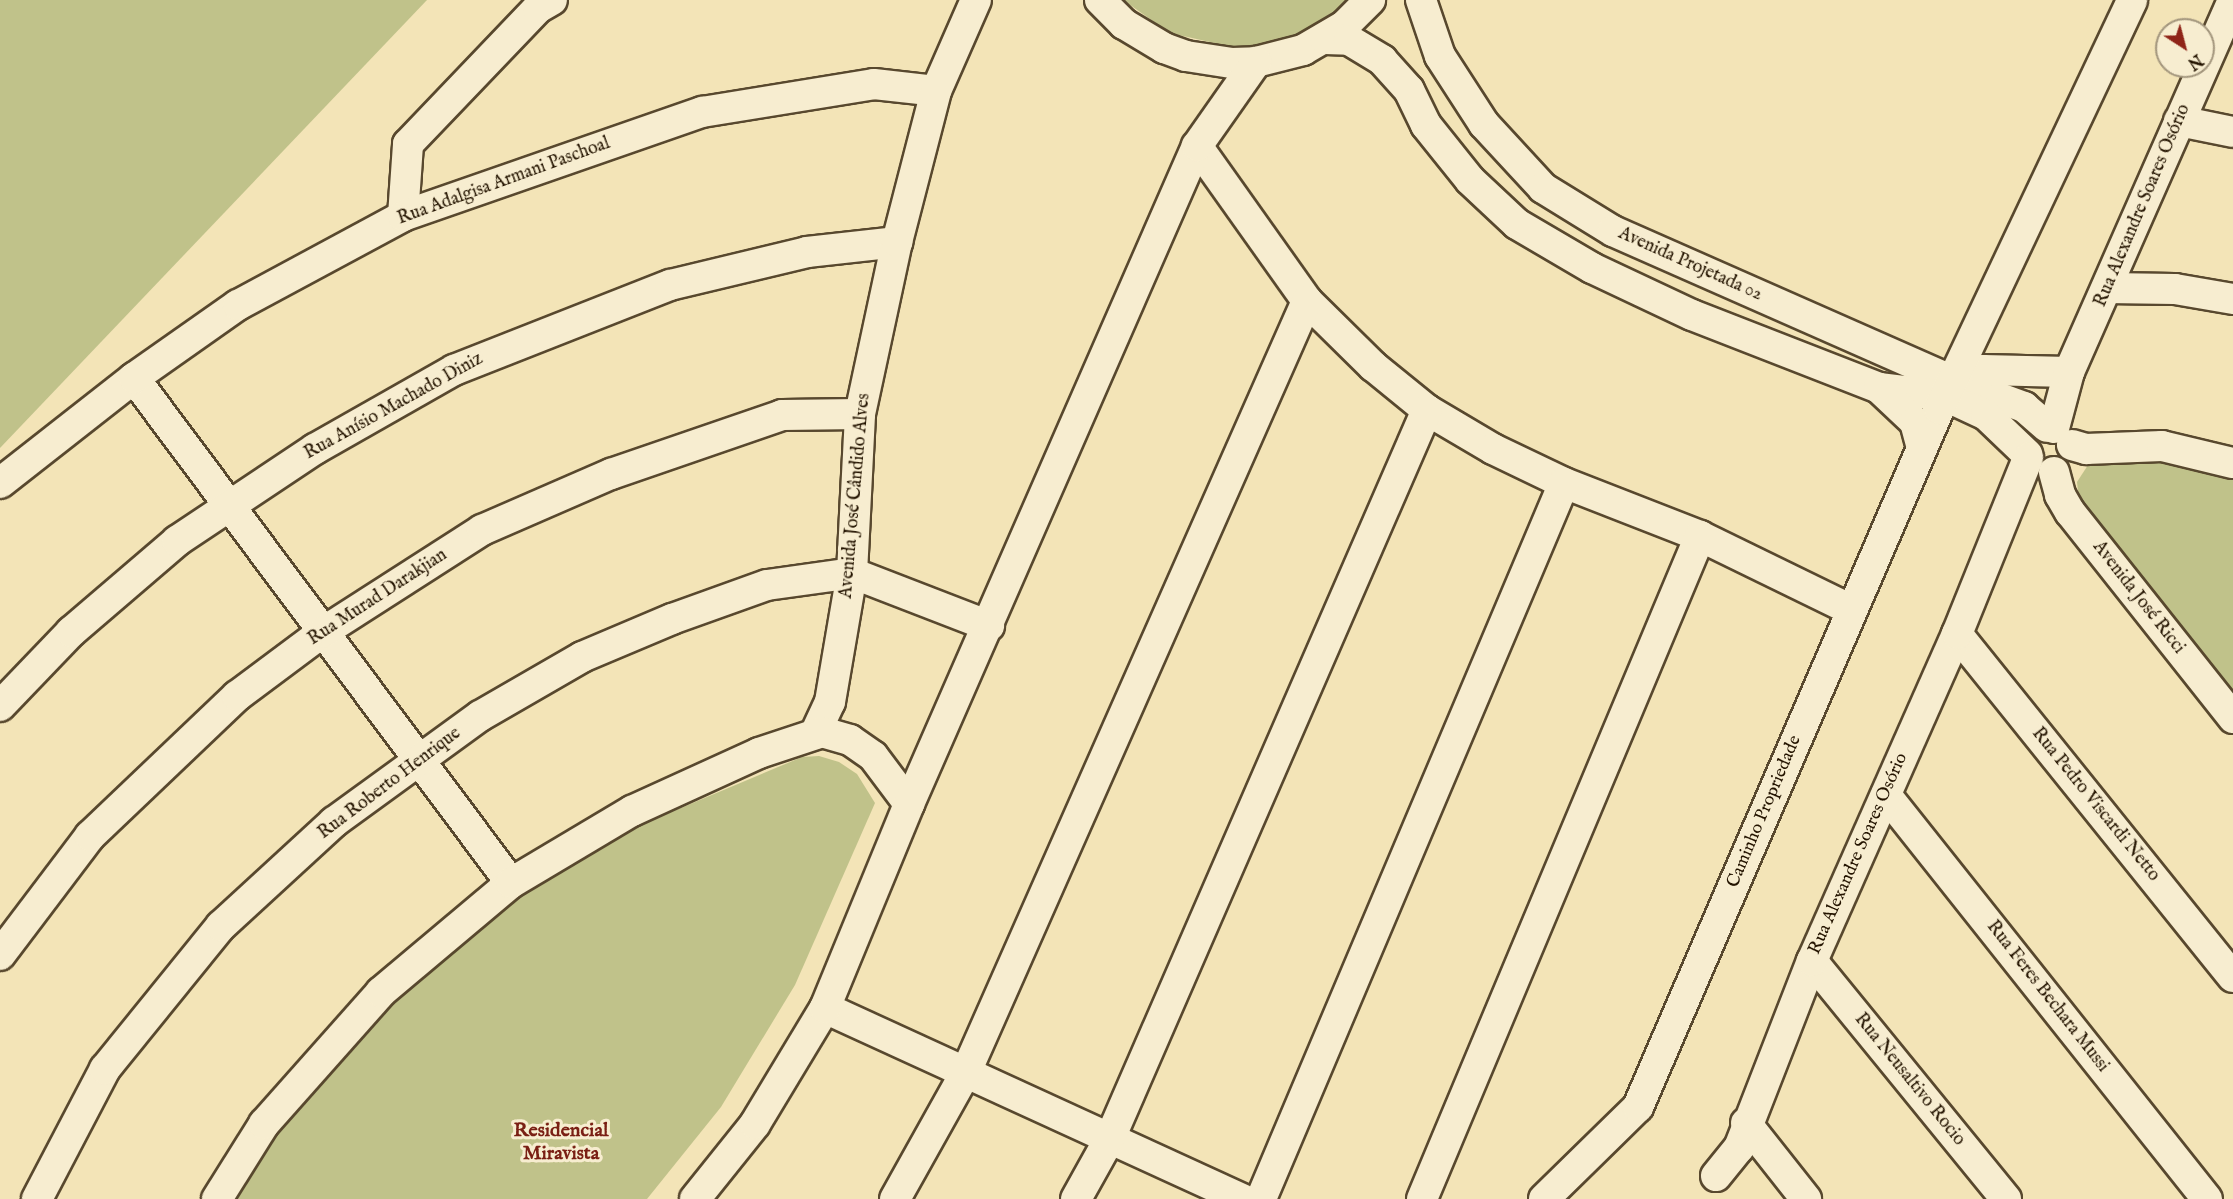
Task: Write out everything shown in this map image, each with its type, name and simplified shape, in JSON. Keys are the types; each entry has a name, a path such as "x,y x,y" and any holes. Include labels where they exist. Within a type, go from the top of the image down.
{"street":[{"path":"403,216 408,144 538,8 552,0"},
{"name":"Avenida José Cândido Alves","path":"815,734 830,702 852,573 860,414 897,242 936,91 976,0"},
{"path":"1100,0 1124,24 1164,48 1209,61 1256,62 1303,50 1325,39 1370,0"},
{"name":"Avenida Projetada 02","path":"1422,0 1446,66 1484,124 1543,188 1613,231 1949,388 2024,407 2059,429"},
{"name":"Caminho Propriedade","path":"1544,1199 1638,1107 1922,448 2132,0"},
{"name":"Rua Alexandre Soares Osório","path":"2059,429 2069,372 2233,0"},
{"name":"Avenida Projetada 02","path":"1325,39 1349,40 1382,60 1408,90 1426,125 1470,180 1517,224 1592,268 1692,315 1879,388 1949,388 1986,415 2040,464"},
{"path":"695,1199 755,1124 825,1008 909,804 989,626 1197,146 1256,62"},
{"name":"Rua Adalgisa Armani Paschoal","path":"0,483 134,378 238,304 403,216 702,112 874,84 936,91"},
{"path":"2179,121 2233,132"},
{"path":"1197,146 1307,301 1372,366 1427,410 1493,449 1564,483 1700,536 1852,610"},
{"name":"Rua Anísio Machado Diniz","path":"0,706 80,624 177,541 315,449 454,370 562,324 670,285 807,252 897,242"},
{"path":"2107,288 2175,289 2233,298"},
{"path":"895,1199 966,1072 1307,301"},
{"path":"1949,388 1983,370 2069,372"},
{"path":"134,378 511,883"},
{"name":"Avenida Projetada 02","path":"1879,388 1915,422 1922,448"},
{"path":"1076,1199 1111,1136 1427,410"},
{"name":"Rua Murad Darakjian","path":"0,955 90,836 237,696 323,632 482,530 611,474 782,415 860,414"},
{"path":"2059,429 2069,462 2040,464 2034,433 2059,429 2086,449 2162,446 2233,463"},
{"name":"Rua Alexandre Soares Osório","path":"1716,1176 1739,1148 1746,1123 1812,961 1957,634 2000,530 2043,488 2040,464"},
{"name":"Avenida José Ricci","path":"2040,464 2070,512 2233,718"},
{"path":"1261,1199 1564,483"},
{"path":"1422,1199 1700,536"},
{"path":"852,573 989,626"},
{"name":"Rua Roberto Henrique","path":"37,1199 105,1069 221,926 334,822 480,716 602,649 767,585 852,573"},
{"name":"Rua Pedro Viscardi Netto","path":"1957,634 2233,977"},
{"path":"217,1199 264,1124 381,992 511,883 632,811 759,753 822,732 850,740 873,756 909,804"},
{"name":"Rua Feres Bechara Mussi","path":"1886,795 2207,1199"},
{"name":"Rua Neusaltivo Rocio","path":"1812,961 2006,1199"},
{"path":"825,1008 1111,1136 1242,1199"},
{"path":"1746,1123 1806,1199"}],"green space":[{"path":"0,0 427,0 0,448"},
{"path":"1123,0 1349,0 1331,16 1294,36 1274,43 1232,47 1170,33"},
{"path":"2145,459 2185,463 2233,477 2233,695 2079,501 2077,482 2088,465 2097,460"},
{"path":"819,756 839,762 857,774 875,803 795,985 721,1107 647,1199 235,1199 278,1132 391,1001 518,894 638,826 802,757"}],"district":[{"name":"Residencial Miravista","path":"561,1142"}]}
